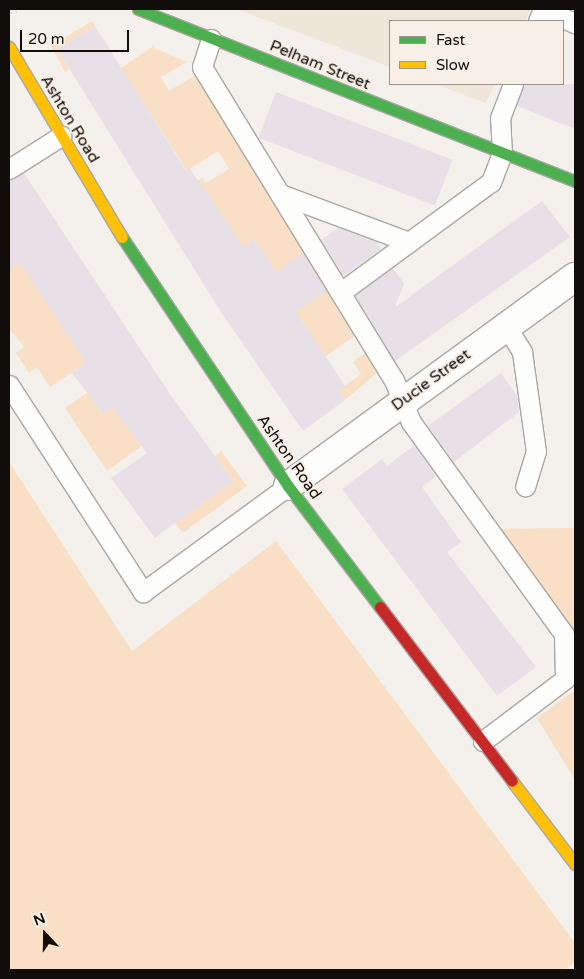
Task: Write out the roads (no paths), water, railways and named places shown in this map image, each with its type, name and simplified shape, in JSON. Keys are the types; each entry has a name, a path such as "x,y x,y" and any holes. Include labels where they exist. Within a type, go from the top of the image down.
{"main road":[{"name":"Pelham Street","path":"138,9 176,16 210,39 575,181"},
{"name":"Ashton Road","path":"9,47 158,297 288,486 575,864"}],"street":[{"name":"Ducie Street","path":"288,486 401,401 575,277"}],"lane":[{"path":"538,20 543,10 575,23"},
{"path":"210,39 202,67 394,380 401,401 564,634 566,679 483,741"},
{"path":"340,292 491,182 502,154 500,118 514,85"},
{"path":"9,169 61,136"},
{"path":"280,194 409,242"},
{"path":"506,326 522,352 536,451 525,486"},
{"path":"9,385 143,592 288,486"}]}
